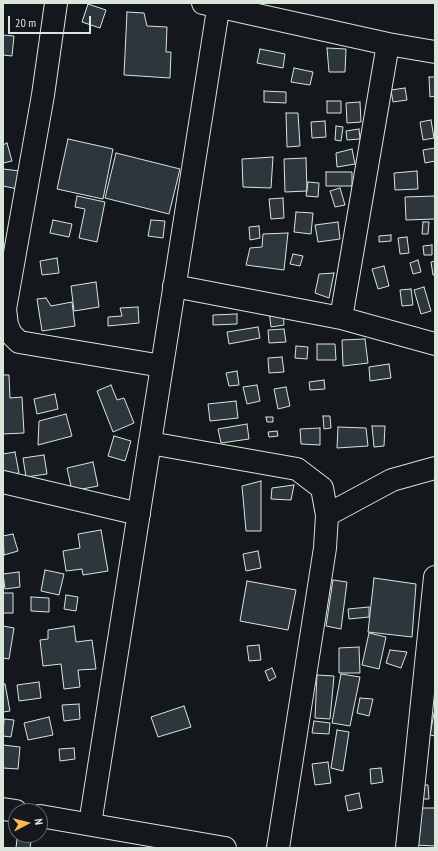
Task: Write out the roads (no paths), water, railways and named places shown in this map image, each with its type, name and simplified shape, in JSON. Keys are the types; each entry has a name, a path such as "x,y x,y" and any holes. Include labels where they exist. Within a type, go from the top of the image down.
{"street":[{"path":"56,3 43,95 8,259 5,309 7,325 11,334 19,342 162,366"},
{"path":"90,824 162,366 214,4 388,44 435,52"},
{"path":"340,318 388,44"},
{"path":"174,286 340,318 435,344"},
{"path":"150,443 297,469 322,488 327,515 325,548 278,848"},
{"path":"327,515 392,480 435,468"},
{"path":"3,482 139,514"},
{"path":"408,848 435,577"},
{"path":"48,817 201,846 225,848"}]}
